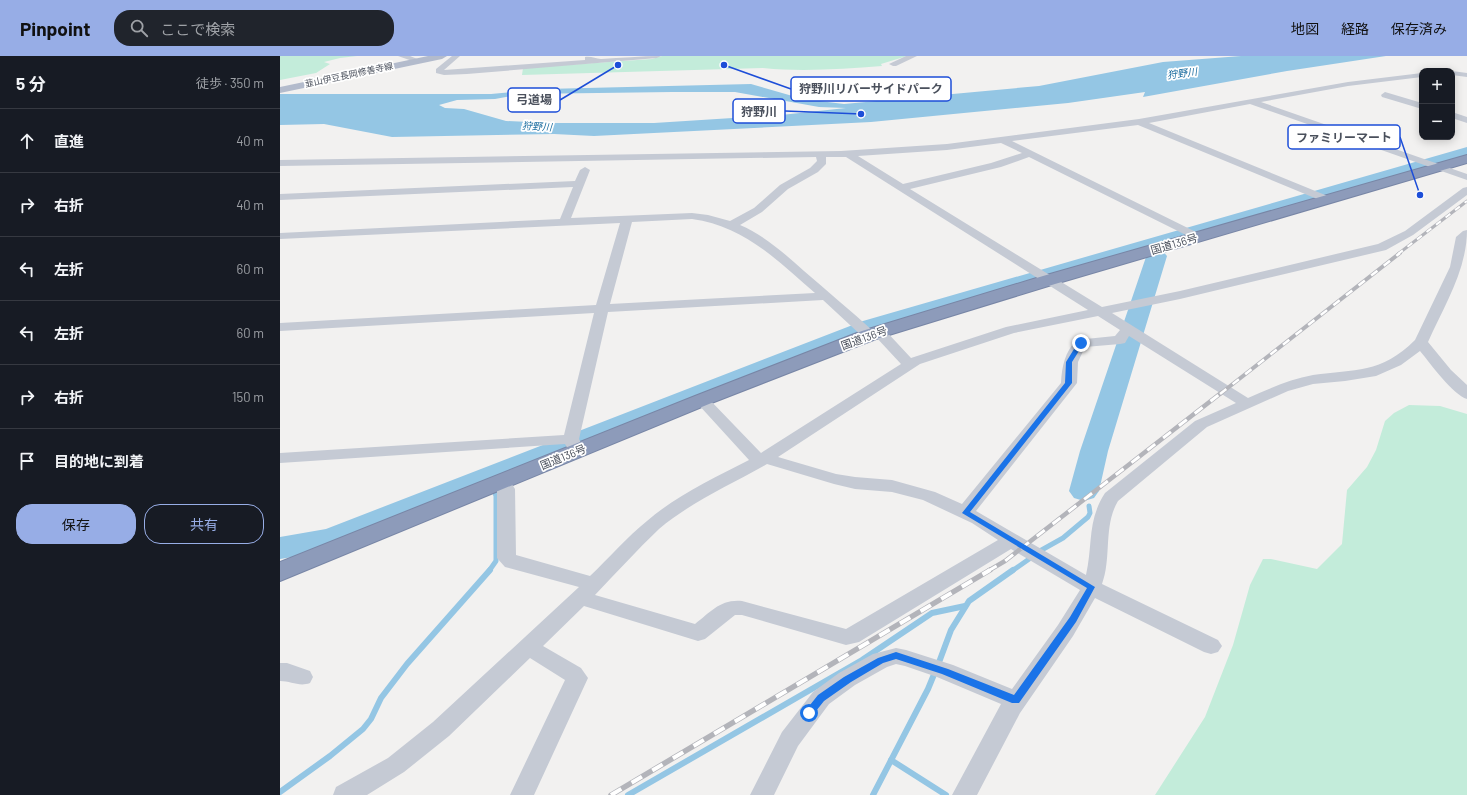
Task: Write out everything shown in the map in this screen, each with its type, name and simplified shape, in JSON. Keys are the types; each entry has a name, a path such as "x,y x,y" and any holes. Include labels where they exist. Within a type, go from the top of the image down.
{"highway":[{"name":"国道136号","path":"280,572 502,482 574,445 702,400 874,333 1326,199 1431,164 1467,159"}],"main road":[{"name":"韮山伊豆長岡修善寺線","path":"280,90 442,56"}],"street":[{"path":"402,56 418,61"},
{"path":"456,56 438,71 449,73 467,72 658,56"},
{"path":"577,56 598,61"},
{"path":"893,64 913,56"},
{"path":"1455,73 1467,75"},
{"path":"280,163 744,154 821,155 947,147 1139,122 1348,84 1419,75"},
{"path":"1385,95 1419,105"},
{"path":"1249,102 1467,176"},
{"path":"1455,116 1467,120"},
{"path":"1139,122 1326,199"},
{"path":"1002,140 1198,237"},
{"path":"849,154 901,188 1248,404"},
{"path":"901,188 998,165 996,164 1030,154"},
{"path":"731,225 758,210 788,184 818,168 822,161 821,155"},
{"path":"564,222 585,170"},
{"path":"280,197 579,184"},
{"path":"345,795 396,765 441,729 528,647 653,525 677,507 710,486 762,460 910,365 924,358 1011,330 1180,295 1382,247 1409,233 1467,190"},
{"path":"280,236 627,219 709,218 731,225 766,244 827,296 874,333 910,365"},
{"path":"280,458 574,445 602,309 627,219"},
{"path":"965,795 1016,700 1073,619 1091,587 1097,573 1100,554 1102,513 1111,497 1201,424 1297,383 1371,373 1396,362 1411,352 1421,342 1456,267 1462,237 1467,233"},
{"path":"280,327 827,296"},
{"path":"965,513 1068,383 1069,362 1081,343 1120,340 1127,329"},
{"path":"1421,342 1446,374 1467,394"},
{"path":"702,400 762,460 834,479 855,483 892,486 929,496 965,513 1091,587 1211,646"},
{"path":"502,482 506,489 507,558 512,562 698,633 731,607 742,608 846,637 852,636 1012,540"},
{"path":"522,795 577,678 573,674 528,647"},
{"path":"762,795 790,739 821,698 847,679 881,660 896,656 923,663 1016,700"},
{"path":"280,672 287,672 302,678"}],"green space":[{"path":"280,56 357,56 324,62 330,64 316,73 280,80"},
{"path":"662,56 907,56 881,64 882,66 837,69 792,70 763,68 522,75 523,68 652,59"},
{"path":"1409,405 1440,406 1467,414 1467,795 1155,795 1205,717 1233,645 1250,585 1263,559 1271,559 1317,569 1342,544 1347,490 1367,467 1376,450 1385,421 1394,413"}],"water":[{"path":"1241,56 1386,56 1287,71 1143,97 1145,92 1068,103 871,122 594,136 554,134 392,137 324,124 280,125 280,94 491,94 545,89 751,84 803,99 844,104 1039,86 1163,62","holes":["735,92 819,107 846,108 781,115 654,123 551,123 506,121 464,109 445,108 439,105 457,100 495,99 523,94"]}],"waterway":[{"path":"1146,246 1467,152"},
{"path":"280,548 325,541 337,537 871,326 1146,246"},
{"path":"1084,491 1094,451 1157,256 1146,246"},
{"path":"489,476 496,496 496,561 489,571"},
{"path":"1038,552 1063,538 1088,517 1090,513 1089,506"},
{"path":"1012,571 1032,557"},
{"path":"280,792 330,756 363,729 371,719 381,698 407,664 490,570"},
{"path":"938,665 951,630 969,601 1013,570"},
{"path":"628,795 862,660 932,613 965,606"},
{"path":"891,760 928,689 935,672"},
{"path":"873,795 891,760"},
{"path":"891,760 946,795"}],"railway":[{"path":"1398,254 1467,201"},
{"path":"1220,394 1400,253"},
{"path":"988,571 1005,561 1221,393"},
{"path":"611,795 990,570"}],"place":[{"name":"弓道場","path":"618,65"},
{"name":"狩野川リバーサイドパーク","path":"724,65"},
{"name":"狩野川","path":"861,114"},
{"name":"ファミリーマート","path":"1420,195"}],"route":[{"path":"809,713 821,698 847,679 881,660 896,656 923,663 945,671 1016,700 1073,619 1091,587 1022,547 978,519 965,513 1068,383 1069,362 1081,343"}]}
